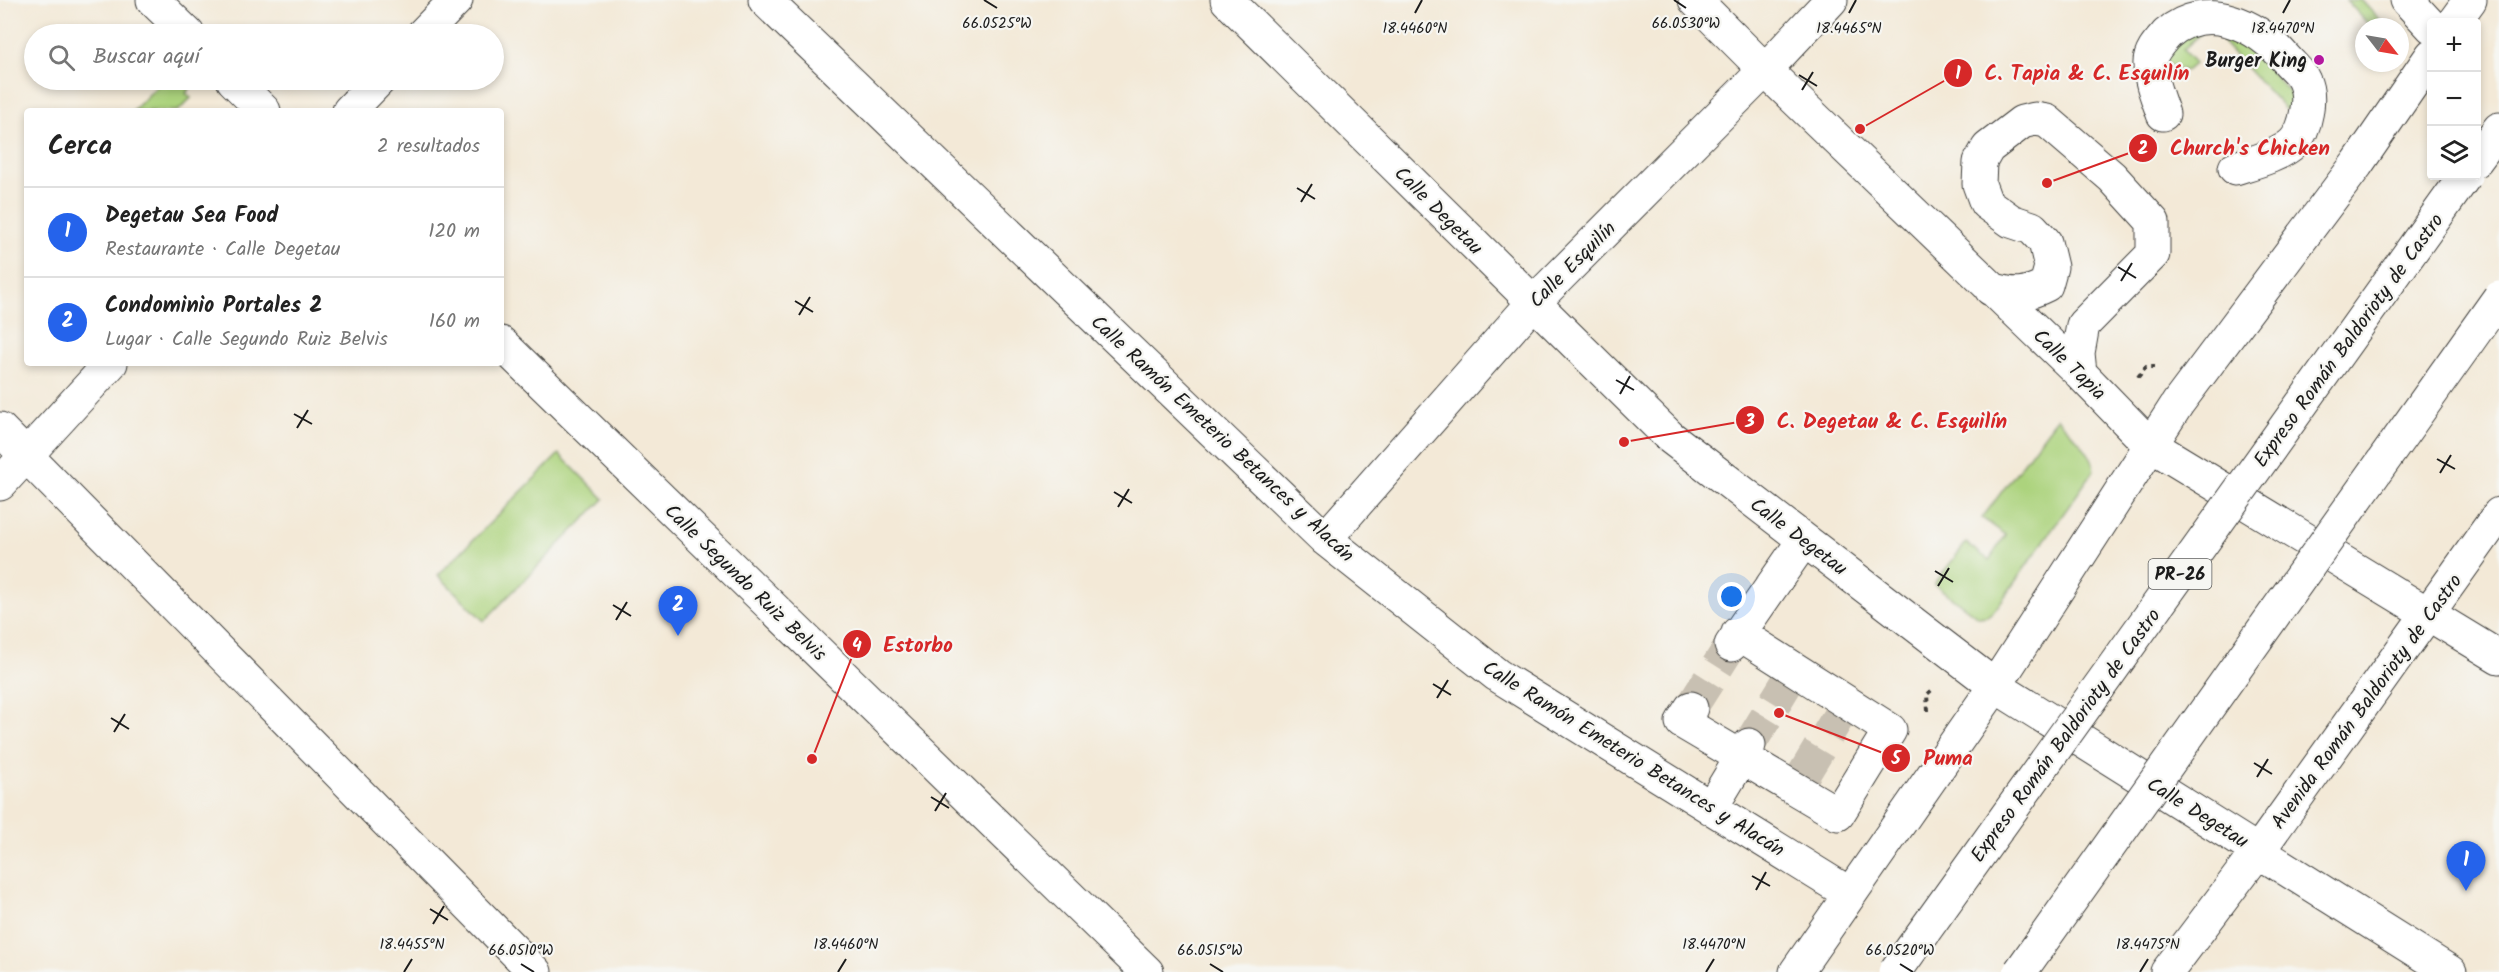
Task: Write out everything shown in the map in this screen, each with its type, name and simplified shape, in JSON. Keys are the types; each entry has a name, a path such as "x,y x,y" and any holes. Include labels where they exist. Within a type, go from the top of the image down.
{"main road":[{"path":"153,0 178,24"},
{"path":"433,24 456,0"},
{"name":"Calle Ramón Emeterio Betances y Alacán","path":"765,0 1325,539 1497,675 1850,894"},
{"name":"Calle Degetau","path":"1227,0 1670,437 1995,686 2450,972"},
{"name":"Calle Tapia","path":"1695,0 2080,373 2149,444 2499,657"},
{"name":"Calle Esquilín","path":"1325,539 1533,303 1832,0"},
{"path":"2407,0 2427,22"},
{"path":"2457,18 2470,0"},
{"path":"2163,114 2150,67 2151,56 2174,26 2192,16 2212,13 2230,15 2275,45 2304,81 2307,94 2301,129 2293,143 2265,158 2235,168"},
{"path":"1796,972 1995,686 2149,444 2357,164 2427,62"},
{"path":"243,90 261,108"},
{"path":"352,108 369,90"},
{"path":"1991,289 2013,295 2030,293 2046,285 2051,267 2045,242 2032,228 2011,221 1986,203 1979,184 1980,162 1988,148 2022,122 2035,119 2047,121 2112,177 2153,222 2153,254 2083,325 2079,353 2080,373"},
{"path":"2481,153 2499,129"},
{"name":"Expreso Román Baldorioty de Castro","path":"1895,972 2462,180"},
{"path":"2020,972 2499,298"},
{"name":"Calle Segundo Ruiz Belvis","path":"504,346 1147,972"},
{"path":"0,484 108,366"},
{"path":"0,429 535,972"},
{"name":"Avenida Román Baldorioty de Castro","path":"2167,972 2259,850 2499,514"},
{"path":"1691,708 1682,722 1745,751 1798,783 1838,814 1890,730 1843,708 1734,639 1804,540"},
{"path":"1711,808 1745,751"}],"green space":[{"path":"2346,0 2361,0 2378,18 2363,18"},
{"path":"2216,23 2236,32 2290,93 2294,104 2293,118 2208,26 2183,50 2195,63 2186,71 2164,63 2162,58 2179,40 2201,27"},
{"path":"153,90 188,90 186,93 191,98 181,108 136,108"},
{"path":"2057,418 2087,451 2091,458 2093,472 1995,610 1987,616 1978,617 1934,584 1966,543 1989,560 2006,535 1982,518"},
{"path":"559,454 604,499 484,621 438,575"}],"tunnel":[{"path":"1691,708 1731,645"},
{"path":"1749,745 1788,681"},
{"path":"1802,777 1840,714"}],"place":[{"name":"Burger King","path":"2319,60"},
{"name":"C. Tapia & C. Esquilín","path":"1860,129"},
{"name":"Church's Chicken","path":"2047,183"},
{"name":"C. Degetau & C. Esquilín","path":"1624,442"},
{"name":"Condominio Portales 2","path":"678,636"},
{"name":"Puma","path":"1779,713"},
{"name":"Estorbo","path":"812,759"},
{"name":"Degetau Sea Food","path":"2466,891"}]}
